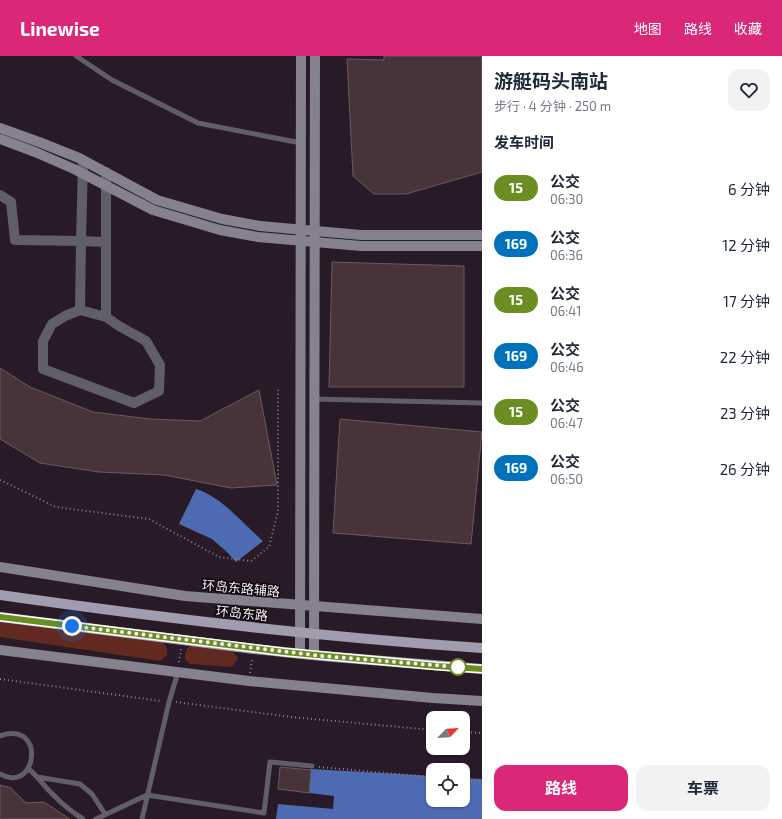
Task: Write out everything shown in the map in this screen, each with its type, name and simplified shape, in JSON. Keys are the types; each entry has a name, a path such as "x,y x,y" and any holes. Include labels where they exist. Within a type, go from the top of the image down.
{"main road":[{"path":"300,654 301,56"},
{"path":"314,655 315,56"},
{"path":"0,128 33,139 84,161 157,200 199,213 241,223 361,235 482,235"},
{"path":"0,139 35,152 83,173 135,202 153,210 208,227 258,237 361,246 482,246"},
{"name":"环岛东路辅路","path":"0,567 185,596 482,619"},
{"name":"环岛东路","path":"0,596 184,620 398,642 482,648"},
{"path":"0,617 300,654 482,669"},
{"path":"0,650 318,688 482,701"}],"street":[{"path":"80,310 84,161"},
{"path":"106,172 106,317"},
{"path":"0,195 11,202 15,240 106,242"},
{"path":"80,310 106,317 146,341 160,365 159,391 134,403 43,369 43,341 52,324 65,316 80,310"}],"lane":[{"path":"76,56 112,80 198,124 300,143"},
{"path":"314,399 482,403"},
{"path":"142,819 169,702 178,672"},
{"path":"0,736 7,733 14,733 21,736 27,740 31,747 32,754 32,761 24,773 10,777 0,774"},
{"path":"96,819 147,795 264,813 270,762 312,766"},
{"path":"28,768 49,792 71,812 83,819"},
{"path":"37,778 80,784 92,794 105,814"}],"path":[{"path":"0,480 56,507 148,519 219,557 251,561 269,547 278,511 278,388"},
{"path":"0,679 291,717 426,729"},
{"path":"470,732 482,733"},
{"path":"312,766 426,776"},
{"path":"470,781 482,782"}],"shaded area":[{"path":"0,617 158,640 166,646 167,655 160,661 0,637"},
{"path":"193,645 228,649 238,658 232,667 190,664 185,659 185,654 187,648"}],"water":[{"path":"196,489 223,504 263,541 236,562 212,539 179,524"},
{"path":"311,769 426,776 426,807 470,807 470,778 482,779 482,819 276,819 278,804 333,809 334,796 309,793"}],"building":[{"path":"384,56 482,56 482,172 406,194 374,194 353,176 347,59 384,60"},
{"path":"332,262 464,266 464,387 329,387"},
{"path":"0,368 30,387 93,412 150,419 200,421 259,390 277,485 231,488 164,475 99,472 40,463 0,439"},
{"path":"340,419 482,432 471,544 333,533"},
{"path":"280,767 311,770 309,793 278,789"},
{"path":"0,785 11,788 26,803 44,802 70,819 0,819"}],"bus line":[{"name":"15","path":"0,617 284,652 482,669"}],"route":[{"path":"72,626 254,649 458,667"}]}
